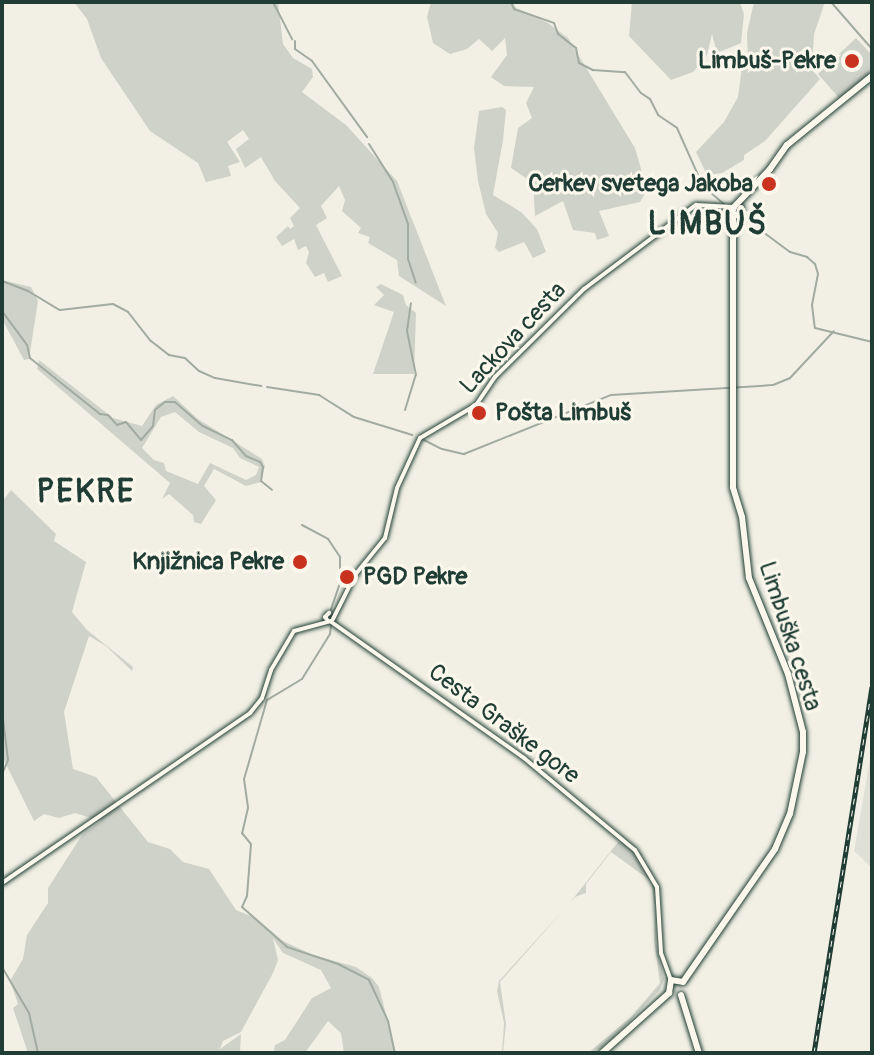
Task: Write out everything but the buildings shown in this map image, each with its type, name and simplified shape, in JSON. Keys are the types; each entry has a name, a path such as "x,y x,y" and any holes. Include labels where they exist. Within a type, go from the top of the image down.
{"main road":[{"path":"735,211 791,141 872,76"},
{"name":"Limbuška cesta","path":"683,982 775,849 790,814 803,752 803,732 788,674 746,563 742,517 732,480 731,269 735,211"},
{"path":"602,1053 669,993 671,980 683,982 685,989 681,995"},
{"path":"669,993 681,995"},
{"path":"681,995 699,1053"}],"street":[{"name":"Lackova cesta","path":"2,883 250,713 262,698 271,670 290,635 330,618 355,575 385,538 393,500 420,438 476,405 495,377 592,281 649,243 696,205 735,211"},
{"name":"Cesta Graške gore","path":"330,618 337,628 532,764 629,844 648,866 658,895 661,953 671,980"}],"shaded area":[{"path":"74,2 278,2 283,44 293,58 312,69 313,77 302,92 346,125 397,181 446,306 399,276 397,260 368,243 370,237 358,233 361,228 342,211 345,200 339,186 321,206 327,218 316,225 342,276 328,282 324,273 315,277 306,263 309,252 306,246 298,250 294,239 282,246 276,237 288,226 290,229 294,226 290,218 300,208 275,181 261,157 245,168 236,149 249,139 243,130 227,142 240,162 228,166 231,176 206,182 198,163 150,131 101,58 87,19"},
{"path":"431,2 513,2 516,8 548,23 568,38 635,148 647,190 640,202 599,211 609,236 597,240 595,233 573,230 563,201 535,216 533,183 511,168 518,128 532,118 526,103 534,87 504,86 491,77 507,55 505,38 492,51 479,39 467,49 450,54 433,43 427,17"},
{"path":"632,2 740,2 744,14 741,43 717,53 712,34 707,55 693,72 671,80 629,36"},
{"path":"754,2 825,2 814,34 812,70 820,79 765,141 744,155 744,160 722,173 707,175 696,152 724,122 738,97 742,67 748,61 747,33"},
{"name":"Limbuš-Pekre","path":"856,38 872,55 872,72 840,99 818,74"},
{"path":"502,107 506,110 503,140 493,195 521,212 537,229 546,252 533,258 524,242 499,252 495,248 498,233 486,214 478,181 474,148 479,111"},
{"path":"2,280 31,287 38,301 29,359 24,360 2,319"},
{"path":"381,284 403,295 406,305 416,313 414,374 373,374 394,312 374,305 384,295 376,287"},
{"path":"39,360 113,418 142,426 156,405 173,396 198,419 262,459 265,466 261,482 246,486 214,469 204,486 216,500 201,524 194,522 193,515 169,494 162,499 170,483 37,369","holes":["175,412 199,432 233,448 240,458 259,467 256,475 246,480 210,463 198,484 166,471 164,463 154,460 142,448 161,417"]},
{"path":"11,490 56,534 54,541 86,562 72,612 87,630 133,667 132,671 106,646 89,636 64,712 73,769 96,777 148,842 170,849 183,862 209,869 236,910 256,918 283,941 313,955 356,967 372,978 379,987 396,1053 344,1053 341,1033 328,1021 305,1053 274,1051 275,1045 285,1040 312,998 331,988 321,970 283,953 273,938 278,960 273,973 241,1032 223,1041 220,1049 241,1034 240,1053 28,1053 13,1008 18,1004 10,981 23,959 27,935 48,903 48,888 82,835 101,821 75,813 59,818 44,814 34,821 2,756 2,502"},
{"path":"872,748 872,868 854,851"},
{"path":"618,842 624,842 635,852 650,874 655,889 656,944 664,979 660,990 594,1053 588,1053 631,1017 660,983 654,940 655,906 651,881 611,852 586,884 586,893 575,897 569,904"},
{"path":"566,907 500,982 506,1024 502,1053 504,1023 497,991 499,981"}],"waterway":[{"path":"273,2 292,39"},
{"path":"511,2 514,9 554,23 558,34 576,48 579,63 593,70 625,72 641,93 650,99 658,115 677,128 703,186 724,204"},
{"path":"831,2 872,49"},
{"path":"295,41 295,49 312,61 367,137"},
{"path":"369,144 393,182 408,224 408,259 416,283"},
{"path":"747,220 790,252 807,257 815,264 818,274 812,305 815,328 872,342"},
{"path":"2,281 28,291 60,310 113,304 128,312 151,341 169,355 185,358 199,371 215,378 261,386"},
{"path":"405,410 416,375 407,331 411,303"},
{"path":"2,311 27,345 30,358 100,414 108,415 117,425 126,422 141,440 153,426 155,410 165,402 175,402 203,426 232,440 246,456 260,462 263,467 261,481 272,490"},
{"path":"424,440 442,449 464,454 611,395 773,385 790,378 834,331"},
{"path":"267,387 319,395 354,417 412,435"},
{"path":"302,525 328,539 340,557 340,583 331,609"},
{"path":"331,626 330,634 302,679 267,700 244,779 248,808 242,833 251,844 247,896 242,907 287,947 338,964 369,980 388,1021 395,1053"},
{"path":"2,710 8,760 4,770"},
{"path":"2,967 29,1013 38,1053"}],"railway":[{"path":"814,1053 872,687"}],"place":[{"name":"Limbuš-Pekre","path":"852,61"},
{"name":"Cerkev svetega Jakoba","path":"769,184"},
{"name":"Pošta Limbuš","path":"479,413"},
{"name":"Knjižnica Pekre","path":"300,562"},
{"name":"PGD Pekre","path":"347,577"}],"district":[{"name":"LIMBUŠ","path":"708,224"},
{"name":"PEKRE","path":"86,492"}]}
